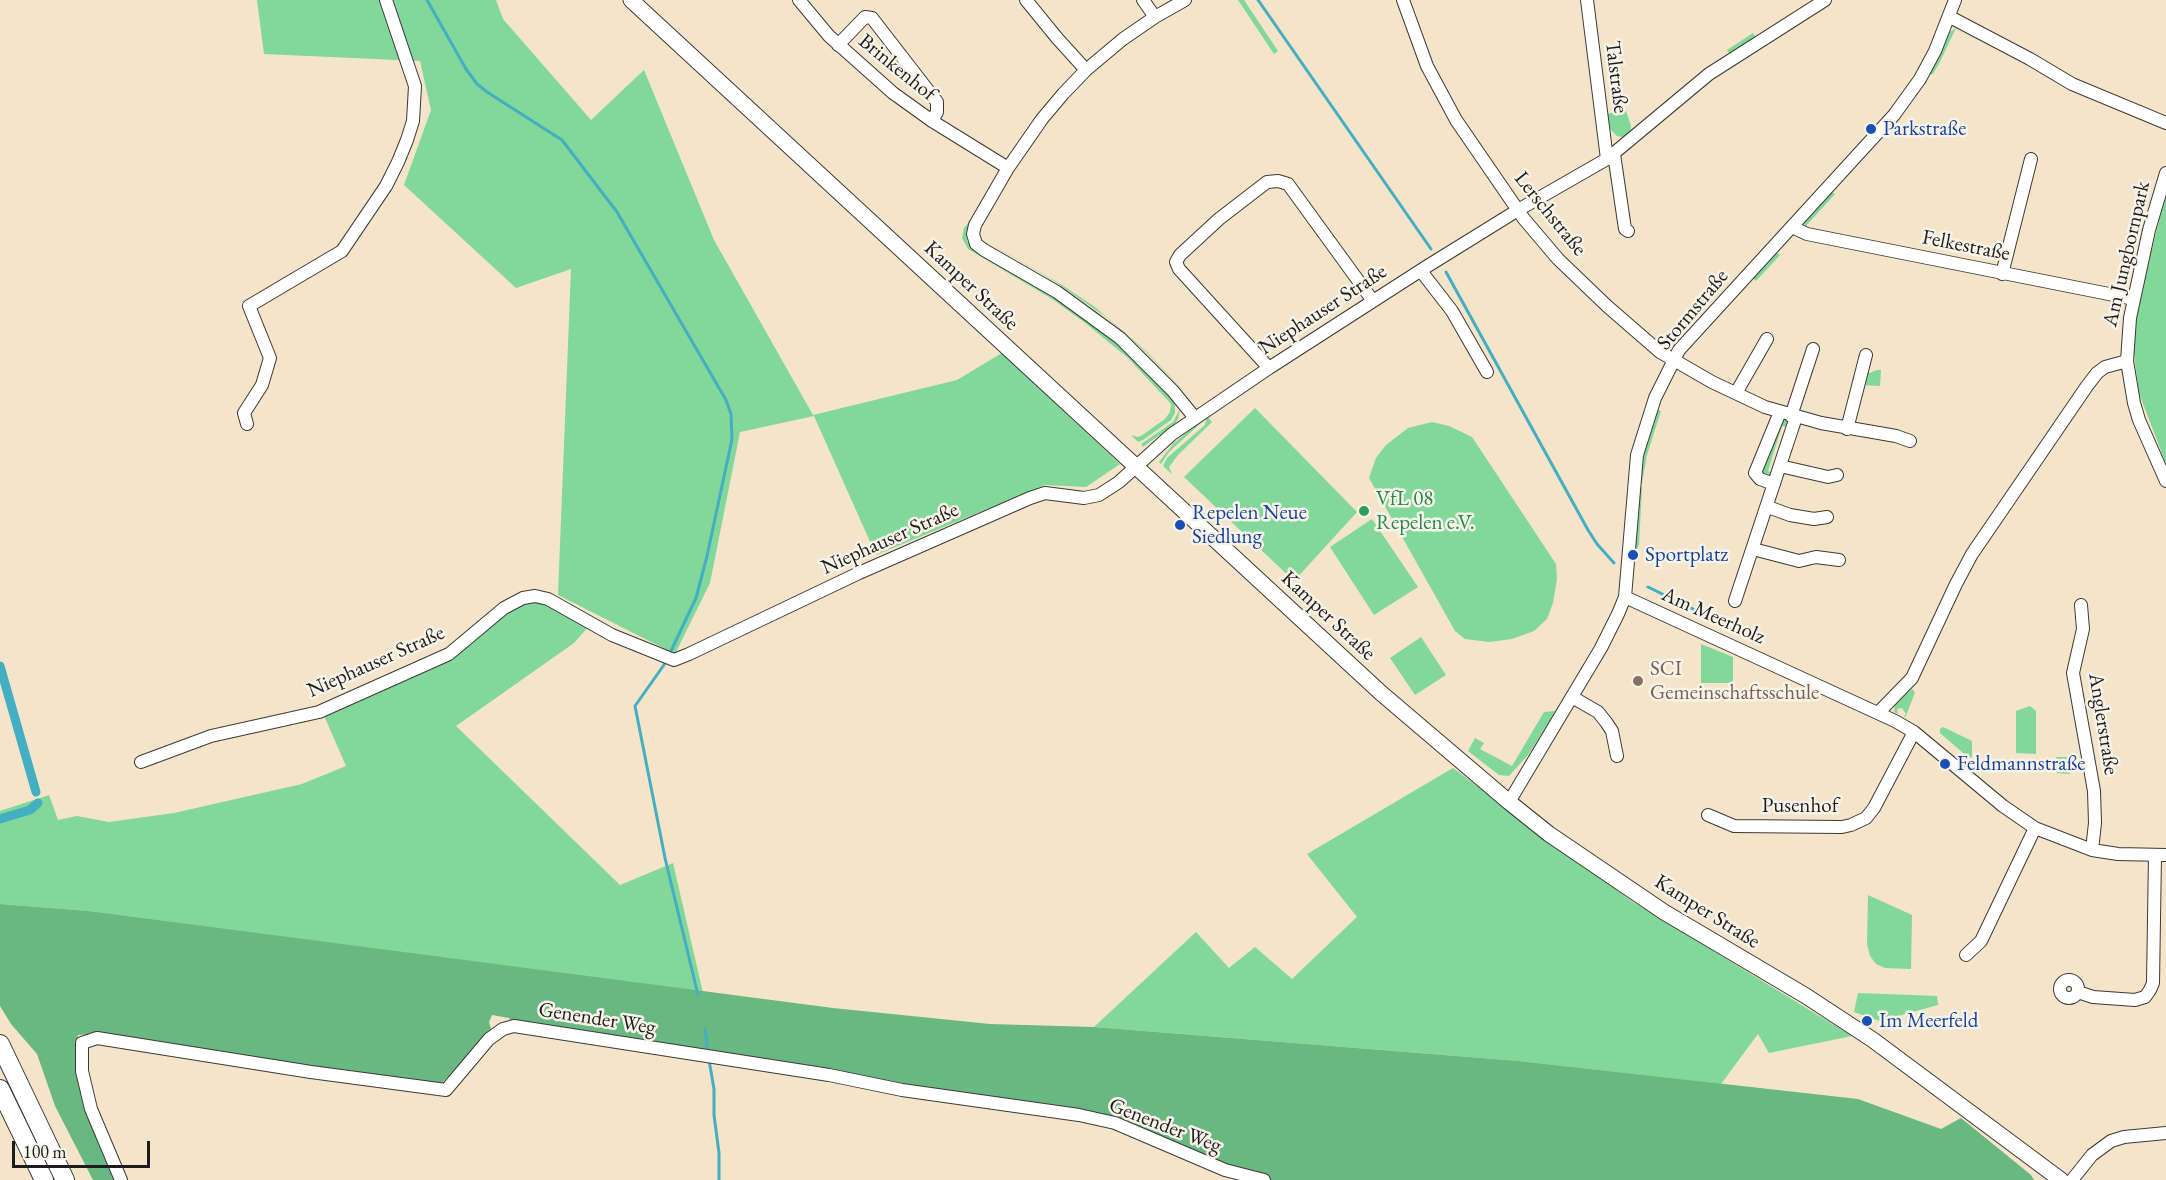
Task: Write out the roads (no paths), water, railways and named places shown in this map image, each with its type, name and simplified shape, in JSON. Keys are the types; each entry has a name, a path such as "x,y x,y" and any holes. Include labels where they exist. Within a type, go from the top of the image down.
{"highway":[{"path":"0,1044 66,1180"},
{"path":"0,1089 44,1180"}],"main road":[{"name":"Kamper Straße","path":"631,0 1381,693 1509,802 1549,834 1664,912 1814,1001 1873,1040 2061,1180"}],"street":[{"path":"247,424 244,413 261,385 270,358 249,306 342,251 386,186 407,140 413,121 415,86 386,0"},
{"name":"Brinkenhof","path":"799,0 838,45 893,93 932,121 1008,168"},
{"path":"1026,0 1086,70"},
{"path":"1143,0 1155,17"},
{"path":"1008,168 1042,119 1086,70 1123,39 1185,0"},
{"name":"Lerschstraße","path":"1403,0 1427,66 1441,94 1456,120 1518,210 1558,259 1660,352 1736,393 1789,415 1847,429 1896,436 1910,441"},
{"name":"Talstraße","path":"1587,0 1610,157"},
{"name":"Niephauser Straße","path":"141,762 211,736 319,711 449,654 504,608 523,598 535,596 548,599 612,635 674,660 859,573 1030,498 1045,493 1084,498 1099,495 1172,434 1195,418 1420,270 1610,157 1709,74 1826,0"},
{"name":"Stormstraße","path":"1509,802 1601,648 1624,597 1637,455 1655,398 1679,350 1894,115 1920,79 1950,17 1955,0"},
{"name":"Brinkenhof","path":"838,45 865,17 872,18 937,102 938,112 932,121"},
{"path":"1950,17 2072,84 2166,123"},
{"path":"1610,157 1625,229 1628,231"},
{"path":"2002,274 2031,159"},
{"name":"Kamper Straße","path":"1008,168 975,225 973,234 976,244 1057,292 1089,314 1119,338 1173,391 1195,418"},
{"name":"Am Jungbornpark","path":"2166,172 2150,230 2127,336 2127,361 2136,411 2166,481"},
{"path":"1269,368 1179,269 1176,262 1180,255 1219,219 1267,182 1278,181 1287,184 1373,301"},
{"name":"Felkestraße","path":"1792,227 1807,234 2134,299"},
{"path":"1420,270 1452,311 1487,372"},
{"path":"1736,393 1767,339"},
{"path":"1735,602 1768,507 1780,466 1789,415 1813,349"},
{"path":"1847,429 1866,355"},
{"path":"1878,713 1912,678 1972,554 2086,386 2105,367 2127,361"},
{"path":"1774,484 1760,479 1755,473 1789,415"},
{"path":"1780,466 1828,477 1837,475"},
{"path":"1768,507 1814,519 1827,517"},
{"path":"1753,549 1799,561 1816,557 1839,560"},
{"name":"Am Meerholz","path":"1624,597 1878,713 1914,732 2003,806 2035,828 2092,850 2118,854 2161,855"},
{"name":"Anglerstraße","path":"2081,605 2083,629 2073,674 2094,791 2095,823 2092,850"},
{"path":"1572,697 1598,712 1606,722 1612,731 1617,756"},
{"name":"Pusenhof","path":"1708,815 1734,826 1842,827 1851,825 1866,818 1874,808 1914,732"},
{"path":"1966,955 1981,940 2035,828"},
{"path":"2078,992 2093,997 2135,1000 2145,997 2150,990 2153,983 2161,855"},
{"name":"Genender Weg","path":"121,1180 91,1109 82,1071 82,1043 97,1038 311,1072 446,1090 489,1039 503,1029 514,1026 829,1075 902,1090 1079,1115 1115,1123 1225,1170 1264,1180"},
{"path":"2072,1180 2092,1155 2111,1141 2124,1137 2166,1133"}],"waterway":[{"path":"427,0 477,84 562,140 617,212 726,400 731,414 732,439 707,556 696,598 670,653"},
{"path":"1258,0 1431,249"},
{"path":"1446,272 1588,530 1614,563"},
{"path":"1648,587 1726,625"},
{"path":"666,662 635,706 665,858 698,995"},
{"path":"0,666 36,792"},
{"path":"0,819 30,810 38,803"},
{"path":"705,1029 708,1053"},
{"path":"709,1060 714,1089 719,1180"}],"place":[{"name":"Parkstraße","path":"1871,129"},
{"name":"VfL 08 Repelen e.V.","path":"1364,511"},
{"name":"Repelen Neue Siedlung","path":"1180,525"},
{"name":"Sportplatz","path":"1633,555"},
{"name":"SCI Gemeinschaftsschule","path":"1638,681"},
{"name":"Feldmannstraße","path":"1945,764"},
{"name":"Im Meerfeld","path":"1867,1021"}]}
